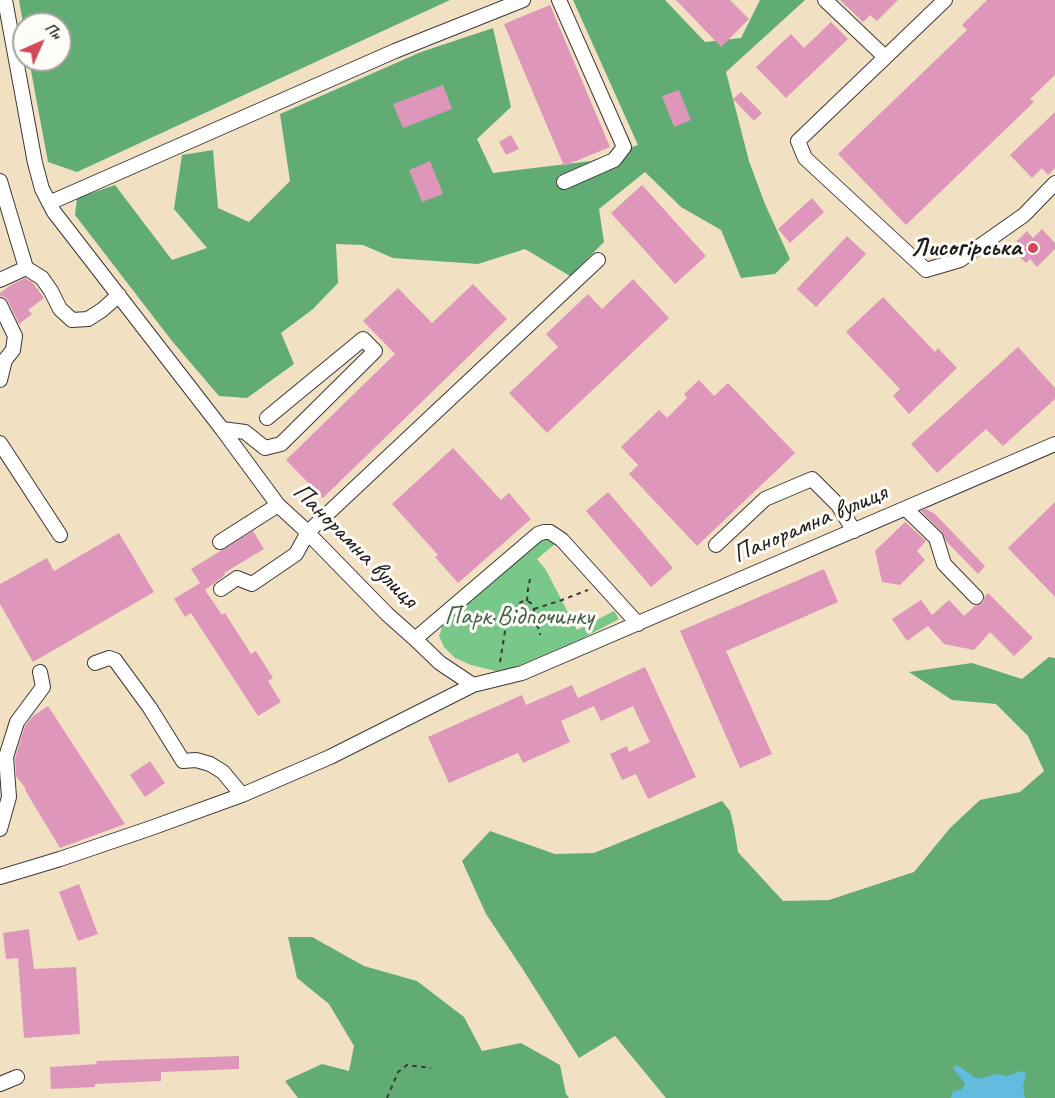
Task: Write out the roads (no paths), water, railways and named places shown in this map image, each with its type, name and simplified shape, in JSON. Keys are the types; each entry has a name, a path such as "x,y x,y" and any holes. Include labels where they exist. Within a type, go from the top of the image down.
{"street":[{"name":"Панорамна вулиця","path":"5,0 35,164 42,189 54,212 222,429 278,506 308,532 387,614 440,663 473,685 522,673 1055,444"},
{"path":"49,203 395,51 524,0"},
{"path":"559,0 624,147 614,160 564,182"},
{"path":"825,0 885,57"},
{"path":"945,0 798,141 805,158 926,270 960,260 1024,216 1055,183"},
{"path":"0,181 26,268 42,278 60,309 72,320 88,320 119,295"},
{"path":"221,589 237,578 252,584 296,554 308,532 598,260"},
{"path":"0,280 26,268"},
{"path":"0,305 15,336 13,350 5,360 0,376"},
{"path":"222,429 245,432 265,448 281,444 375,351 363,339 267,418"},
{"path":"0,443 60,535"},
{"path":"717,545 765,499 812,479 838,505 854,531"},
{"path":"220,542 278,506"},
{"path":"906,509 936,538 944,564 976,597"},
{"path":"415,639 538,534 544,532 550,532 562,540 638,624"},
{"path":"95,663 109,658 115,660 150,708 183,761 196,760 223,772 242,795"},
{"path":"0,828 9,797 6,757 17,722 44,687 40,672"},
{"path":"0,877 141,832 242,795 330,757 473,685"},
{"path":"0,1084 17,1077"}],"water":[{"path":"957,1065 976,1078 997,1074 1007,1076 1021,1071 1026,1073 1023,1087 1025,1098 951,1098 953,1091 961,1090 965,1085 953,1068"}],"place":[{"name":"Лисогірська","path":"1033,248"}],"park label":[{"name":"Парк Відпочинку","path":"519,617"}]}
